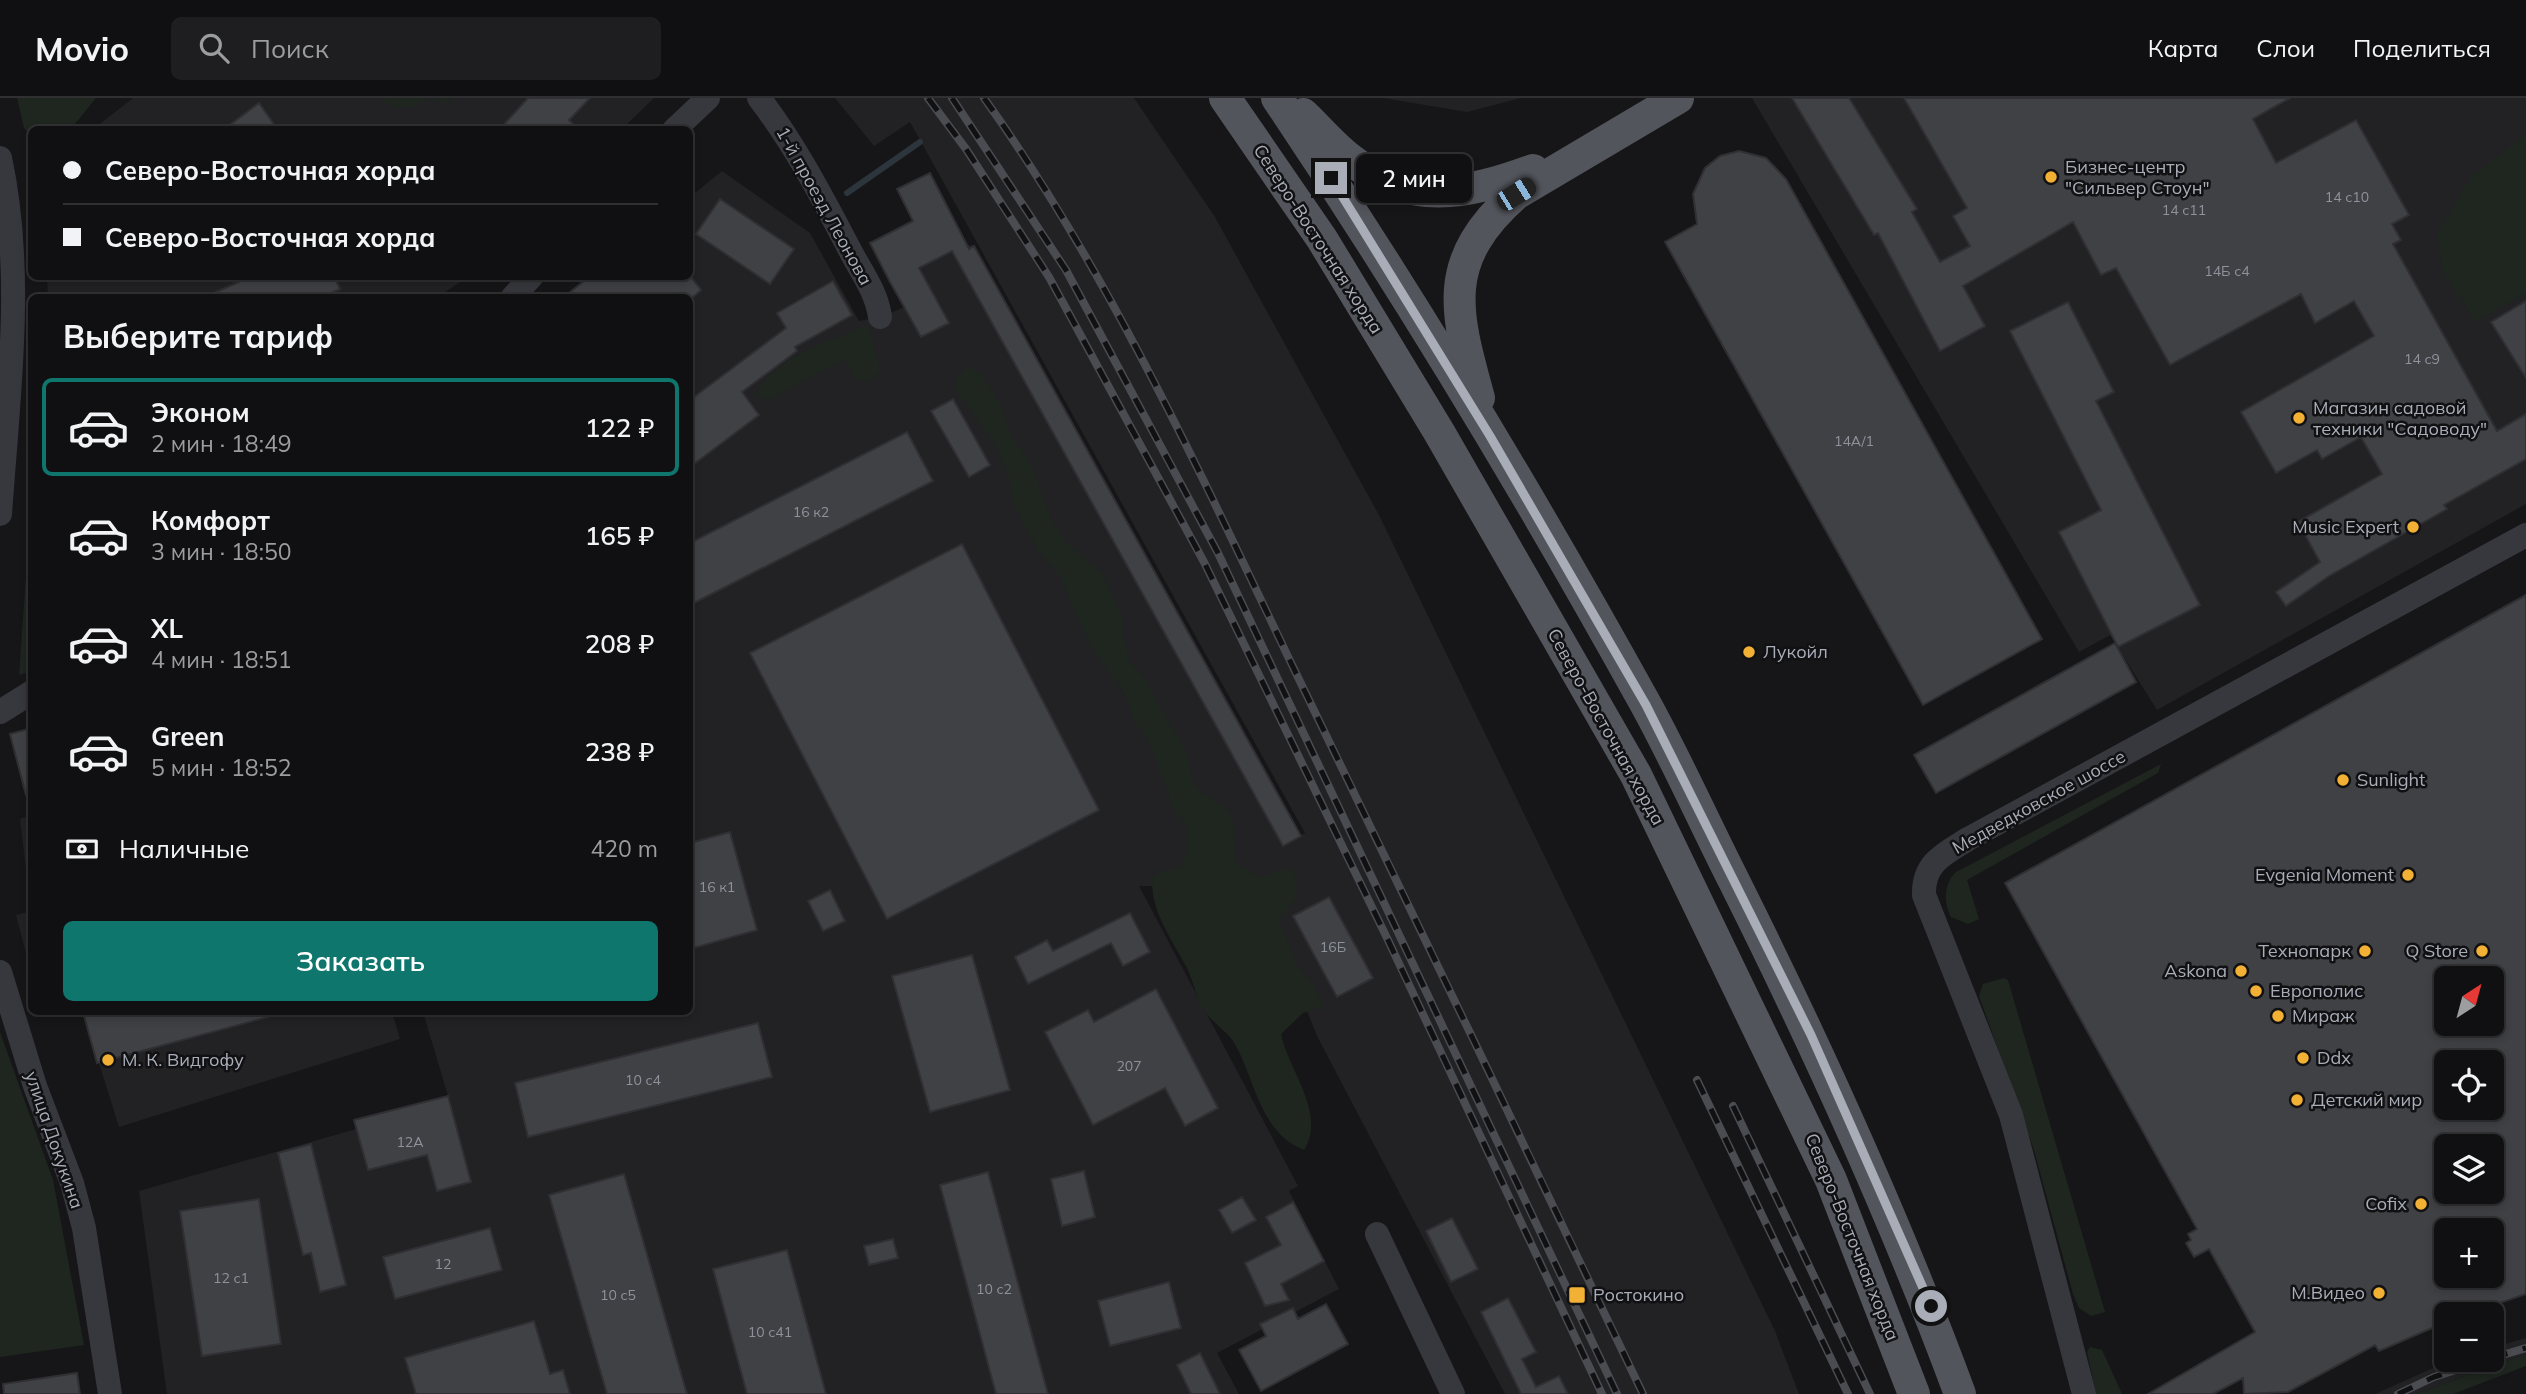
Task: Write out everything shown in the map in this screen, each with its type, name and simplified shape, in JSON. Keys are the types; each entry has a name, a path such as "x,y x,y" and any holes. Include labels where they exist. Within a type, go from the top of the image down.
{"main road":[{"name":"Северо-Восточная хорда","path":"1225,98 1322,239 1439,432 1636,775 1773,1053 1836,1192 1914,1394"},
{"path":"1277,98 1358,219 1490,436 1646,705 1811,1035 1919,1284 1960,1394"},
{"path":"1287,98 1350,159 1384,180 1415,191 1446,193 1480,188 1581,153"},
{"path":"1490,436 1459,326 1459,289 1466,262 1477,237 1495,212 1516,194 1581,153 1678,98"},
{"path":"1919,1284 1976,1394"}],"street":[{"path":"678,126 708,98"},
{"name":"1-й проезд Леонова","path":"759,98 779,124 844,238 878,303 880,317"},
{"path":"0,158 7,193 13,262 0,514"},
{"path":"516,294 528,280"},
{"name":"Медведковское шоссе","path":"2084,1394 2011,1115 1924,895 1928,869 1936,860 1968,839 2526,535"},
{"path":"0,712 28,694"},
{"name":"улица Докукина","path":"0,972 35,1086 72,1183 84,1228 110,1394"},
{"path":"1377,1234 1453,1394"}],"shaded area":[{"path":"17,98 96,98 73,126 28,126 28,133 24,128"},
{"path":"133,98 654,98 625,126 97,126"},
{"path":"377,98 426,98 414,106 402,107"},
{"path":"426,98 457,98 446,102"},
{"path":"835,98 1134,98 1215,217 1380,517 1775,1331 1799,1394 1505,1394 1317,1036 1258,887 1139,886 1298,1186 1289,1191 1339,1289 1217,1353 1239,1394 167,1394 139,1191 356,1129 448,1096 424,1015 693,1015 693,294 567,294 586,280 693,280 693,195 722,171 810,233 859,321 880,317 905,307 890,282 966,244 974,246 1301,835 1305,833 910,122 874,146"},
{"path":"1383,98 1521,98 1467,112"},
{"path":"1752,98 2526,98 2526,504 2157,710 2110,635 2079,652"},
{"path":"2526,134 2526,292 2476,322 2443,272 2437,234 2471,177"},
{"path":"47,280 463,280 442,294 48,294"},
{"path":"868,325 880,371 865,383 856,378 844,359 769,400 756,397 762,384 787,361"},
{"path":"970,365 985,379 1001,406 1011,435 1029,460 1052,521 1070,546 1102,572 1124,621 1122,631 1130,662 1144,678 1189,757 1191,778 1196,787 1229,811 1233,821 1235,863 1259,877 1288,868 1295,876 1297,897 1279,920 1298,967 1312,983 1324,1007 1303,1013 1281,1034 1309,1107 1310,1136 1304,1150 1289,1142 1268,1118 1235,1044 1203,1008 1187,968 1159,914 1152,878 1160,871 1181,868 1188,848 1187,826 1174,810 1152,749 1133,718 1127,698 1090,645 1059,575 1037,549 1013,503 1009,476 995,445 956,391 955,380"},
{"path":"27,562 28,673 19,675"},
{"path":"2161,764 2158,773 1967,880 1979,919 1968,924 1951,917 1946,893 1956,872"},
{"path":"28,816 28,885 20,819"},
{"path":"28,912 28,961 16,915"},
{"path":"2004,978 2008,980 2105,1312 2091,1316 2079,1308 2073,1294 2034,1150 1979,996 1983,984"},
{"path":"84,1015 393,1015 400,1039 119,1127"},
{"path":"0,1032 53,1180 84,1345 0,1357"},
{"path":"2526,1338 2526,1354 2504,1362 2504,1344"},
{"path":"2090,1347 2102,1350 2122,1394 2096,1394 2087,1352"},
{"path":"2526,1354 2526,1366 2453,1394 2415,1394 2476,1372 2504,1372 2504,1362"},
{"path":"2434,1368 2434,1372 2476,1372 2415,1394 2375,1394"}],"building":[{"path":"528,98 590,98 569,120 575,126 503,126"},
{"path":"1792,98 1849,98 1917,209 1912,212 1940,262 1970,246 1953,216 1967,208 1904,98 2290,98 2253,119 2276,163 2356,120 2409,215 2392,224 2401,240 2393,244 2497,431 2526,414 2526,459 2444,505 2447,509 2329,576 2286,606 2276,592 2320,562 2298,522 2382,474 2361,437 2322,459 2317,450 2276,473 2241,412 2374,336 2354,301 2315,323 2301,294 2170,365 2116,268 2101,275 2073,222 1963,286 1985,326 1940,351 1878,233 1874,235"},
{"path":"259,103 275,126 228,126"},
{"path":"1739,151 1766,158 1786,179 2042,639 1923,705 1665,242 1697,224 1693,194 1705,168 1720,156"},
{"path":"930,173 969,249 974,246 1301,836 1283,846 952,251 919,268 949,323 921,337 890,282 870,243 913,221 897,189"},
{"path":"720,199 794,249 770,284 696,234"},
{"path":"243,280 336,280 340,289 329,294 212,294"},
{"path":"585,280 693,280 701,290 693,297 693,294 568,294"},
{"path":"833,281 852,315 795,347 797,351 742,392 759,415 693,465 693,398 786,328 777,313"},
{"path":"2526,301 2526,378 2491,322"},
{"path":"2068,302 2114,392 2096,401 2200,605 2118,647 2059,532 2101,510 2010,331"},
{"path":"953,399 990,465 969,477 931,411"},
{"path":"907,432 933,481 693,603 693,541"},
{"path":"962,544 1099,810 887,919 750,653"},
{"name":"Европолис","path":"2526,595 2526,1294 2502,1302 2434,1302 2434,1327 2379,1351 2375,1345 2288,1392 2244,1394 2243,1378 2213,1394 2148,1394 2255,1332 2209,1249 2194,1257 2186,1243 2191,1240 2188,1234 2197,1229 2005,883"},
{"path":"2115,643 2136,682 1936,793 1914,755"},
{"path":"28,729 28,795 26,795 10,734"},
{"path":"730,832 757,930 693,948 693,842"},
{"path":"830,890 845,921 823,931 808,901"},
{"path":"1329,897 1373,978 1337,997 1293,916"},
{"path":"1130,913 1150,952 1123,966 1111,943 1028,984 1015,957 1047,940 1053,951"},
{"path":"972,955 1010,1090 930,1112 892,976"},
{"path":"1156,989 1218,1108 1185,1126 1165,1088 1093,1125 1045,1032 1088,1010 1094,1022"},
{"path":"84,1015 268,1015 268,1017 97,1063"},
{"path":"758,1023 772,1077 528,1137 515,1083"},
{"path":"448,1096 471,1182 437,1191 427,1155 368,1170 354,1120"},
{"path":"311,1144 346,1285 320,1292 311,1253 303,1255 278,1153"},
{"path":"1084,1171 1095,1217 1062,1226 1051,1179"},
{"path":"988,1172 1048,1394 996,1394 940,1185"},
{"path":"624,1174 687,1394 607,1394 549,1195"},
{"path":"1242,1197 1256,1220 1232,1233 1219,1210"},
{"path":"259,1199 281,1344 202,1356 180,1211"},
{"path":"1293,1202 1324,1261 1281,1284 1289,1300 1265,1306 1245,1263 1281,1245 1266,1217"},
{"path":"1452,1218 1478,1269 1451,1282 1426,1231"},
{"path":"490,1228 502,1270 395,1299 383,1257"},
{"path":"893,1239 898,1258 869,1265 864,1246"},
{"path":"787,1250 826,1394 747,1394 713,1269"},
{"path":"1169,1282 1181,1328 1110,1346 1098,1301"},
{"path":"1508,1298 1536,1352 1522,1359 1536,1387 1559,1376 1568,1394 1521,1394 1481,1312"},
{"path":"1326,1304 1348,1344 1261,1391 1239,1350 1266,1336 1260,1324 1293,1308 1298,1319"},
{"path":"534,1321 550,1374 563,1370 570,1394 416,1394 405,1358"},
{"path":"1200,1353 1220,1394 1191,1394 1177,1365"},
{"path":"77,1373 80,1394 4,1394 3,1384"}],"waterway":[{"path":"847,193 920,142"}],"railway":[{"path":"928,98 966,149 1049,277 1204,562 1387,938 1602,1394"},
{"path":"952,98 1066,270 1218,553 1617,1394"},
{"path":"984,98 1073,234 1188,449 1643,1394"},
{"path":"1697,1080 1848,1394"},
{"path":"1733,1106 1870,1394"},
{"path":"2504,1354 2526,1348"},
{"path":"2398,1394 2450,1372"}],"place":[{"name":"Бизнес-центр \"Сильвер Стоун\"","path":"2051,177"},
{"name":"Магазин садовой техники \"Садоводу\"","path":"2299,418"},
{"name":"Music Expert","path":"2413,527"},
{"name":"Лукойл","path":"1749,652"},
{"name":"Sunlight","path":"2343,780"},
{"name":"Evgenia Moment","path":"2408,875"},
{"name":"Технопарк","path":"2365,951"},
{"name":"Q Store","path":"2482,951"},
{"name":"Askona","path":"2241,971"},
{"name":"Европолис","path":"2256,991"},
{"name":"Мираж","path":"2278,1016"},
{"name":"Ddx","path":"2303,1058"},
{"name":"М. К. Видгофу","path":"108,1060"},
{"name":"Детский мир","path":"2297,1100"},
{"name":"Cofix","path":"2421,1204"},
{"name":"M.Видео","path":"2379,1293"},
{"name":"Ростокино","path":"1577,1295"}],"route":[{"path":"1331,178 1490,436 1646,705 1811,1035 1931,1306"}]}
